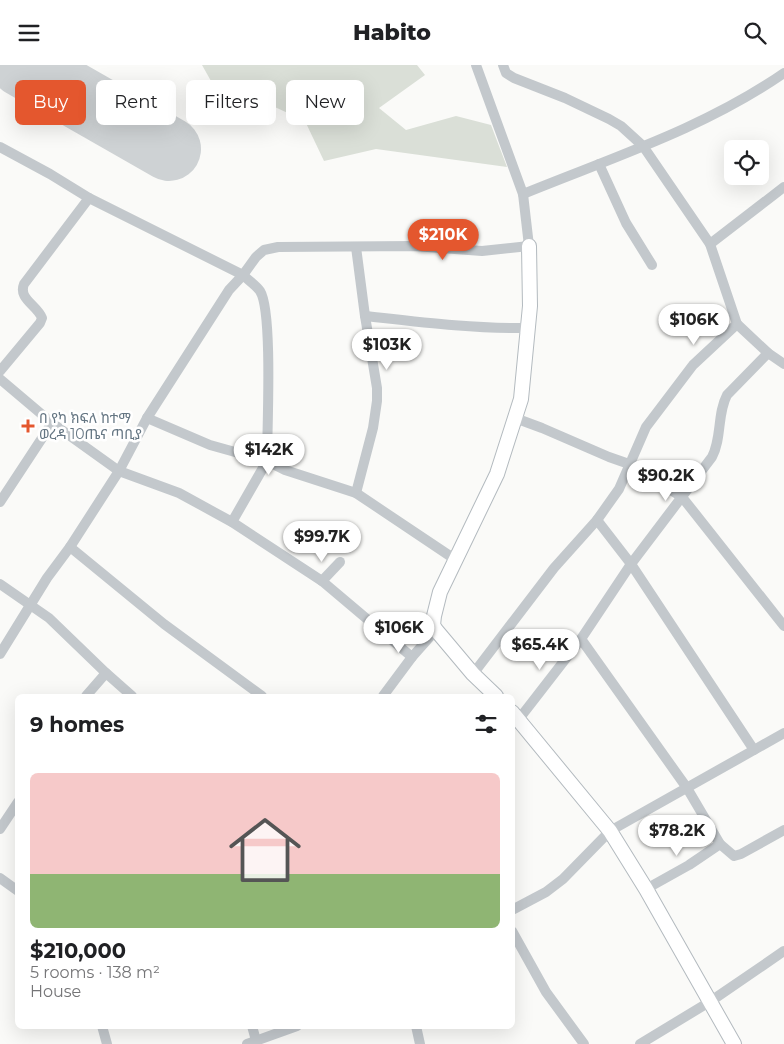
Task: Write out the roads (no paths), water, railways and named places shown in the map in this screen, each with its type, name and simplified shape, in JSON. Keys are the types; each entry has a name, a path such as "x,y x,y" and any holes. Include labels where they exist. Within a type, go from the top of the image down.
{"main road":[{"path":"494,694 473,674 433,625 440,592 497,474 521,399 528,328 529,246"},
{"path":"516,715 610,831 646,889 734,1044"}],"street":[{"path":"0,654 30,605 120,471 147,418 229,290 264,250 278,247 414,246 482,251 529,246 523,194 476,65"},
{"path":"502,65 506,73 514,78 564,98 621,125 643,146 710,244 736,323 768,353 784,364"},
{"path":"523,194 643,146 731,107 784,73"},
{"path":"0,147 89,198 243,275 260,289 265,304 267,341 267,461 232,522"},
{"path":"599,164 626,223 652,265"},
{"path":"710,244 784,187"},
{"path":"0,371 42,318 40,312 23,295 24,284 89,198"},
{"path":"356,247 377,388 373,427 356,493"},
{"path":"365,316 451,325 528,328"},
{"path":"473,674 554,568 597,520 619,489 646,427 693,365 736,323"},
{"path":"516,715 581,639 631,564 712,457 716,450 723,403 727,395 768,353"},
{"path":"0,379 52,423 120,471 179,493 232,522 322,581 412,657"},
{"path":"147,418 210,445 267,461 356,493 456,560"},
{"path":"515,418 542,427 629,464 682,497 784,626"},
{"path":"0,502 52,423"},
{"path":"597,520 631,564 754,750"},
{"path":"70,547 164,624 259,694"},
{"path":"322,581 340,562"},
{"path":"0,584 49,618 130,694"},
{"path":"384,694 412,657 436,630"},
{"path":"581,639 687,788 720,844 734,856 784,830"},
{"path":"88,694 106,673"},
{"path":"515,908 546,892 563,879 610,831 784,733"},
{"path":"0,829 15,808"},
{"path":"646,889 720,844"},
{"path":"0,878 15,889"},
{"path":"515,936 546,992 584,1044"},
{"path":"640,1044 711,1001 784,951"},
{"path":"103,1029 107,1044"},
{"path":"252,1029 254,1043 289,1029"},
{"path":"417,1029 420,1044"}],"place":[{"name":"በ የካ ክፍለ ከተማ ወረዳ 10ጤና ጣቢያ","path":"28,426"}]}
